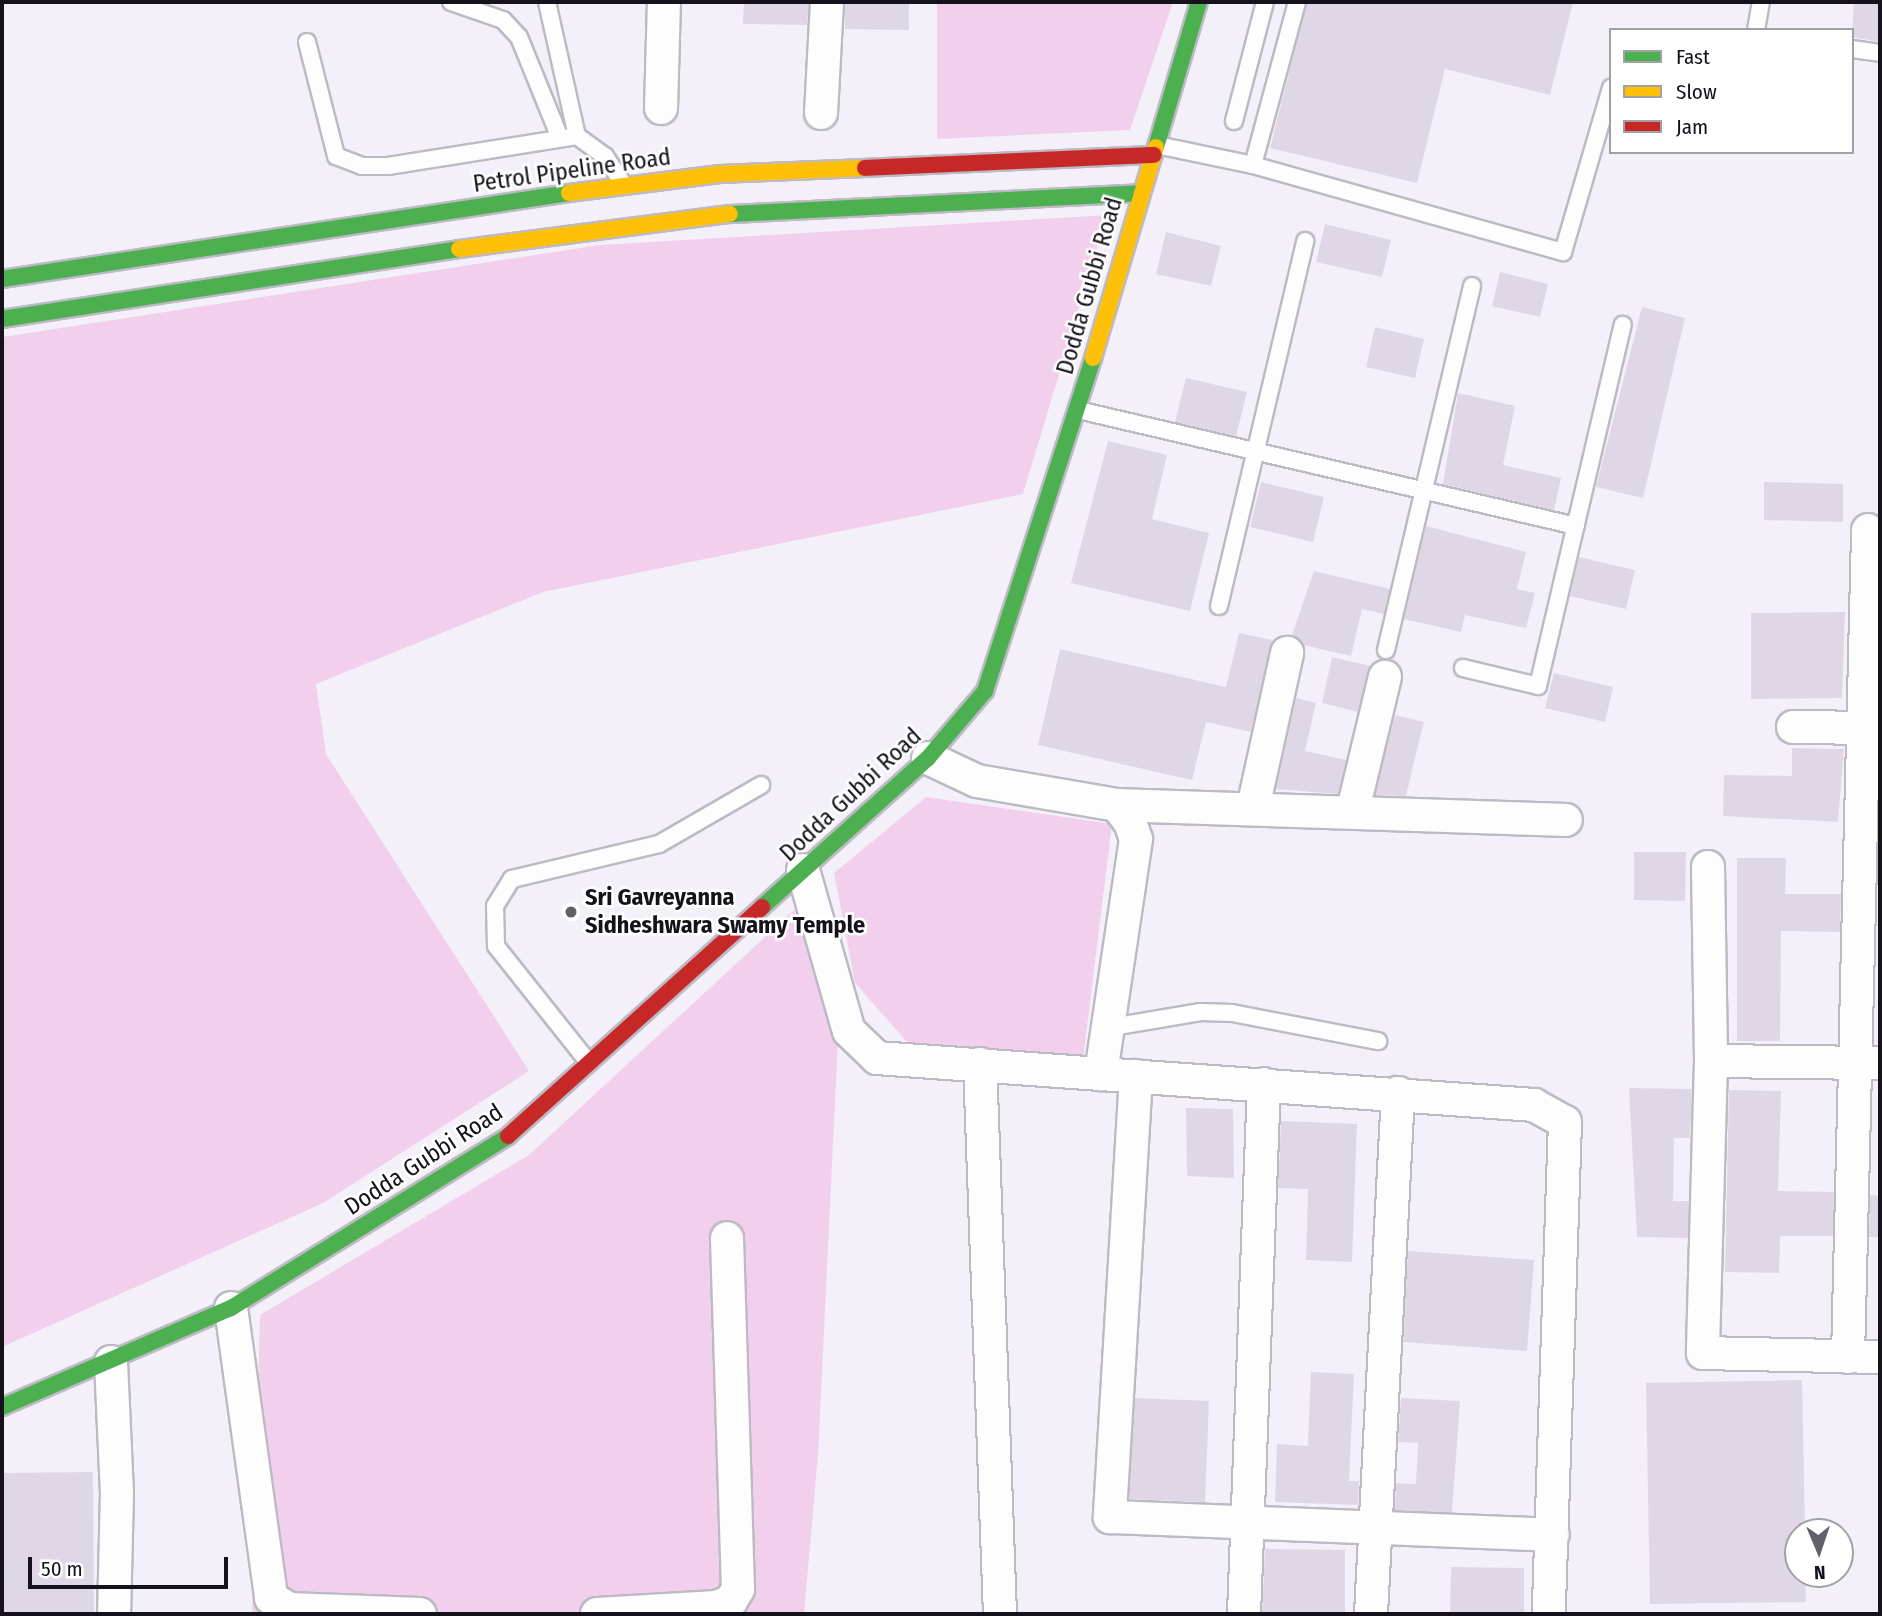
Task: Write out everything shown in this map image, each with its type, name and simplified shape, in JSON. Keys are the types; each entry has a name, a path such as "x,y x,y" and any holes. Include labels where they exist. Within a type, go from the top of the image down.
{"main road":[{"name":"Dodda Gubbi Road","path":"2,1407 231,1308 508,1136 928,758 985,691 1078,410 1199,2"},
{"name":"Petrol Pipeline Road","path":"2,279 720,174 1155,150"},
{"path":"2,320 555,234 723,214 1141,193"}],"street":[{"path":"660,108 664,2"},
{"path":"821,113 827,2"},
{"path":"1848,1357 1870,1063 1873,728 1868,530"},
{"path":"1253,808 1287,653"},
{"path":"1353,810 1385,663"},
{"path":"1793,727 1873,728"},
{"path":"928,758 977,781 1116,805 1353,810 1566,820"},
{"path":"1101,1074 1136,839 1116,805"},
{"path":"1708,867 1711,1061 1703,1353 1880,1357"},
{"path":"803,870 849,1031 864,1050 877,1058 1398,1093 1534,1105 1565,1122 1549,1614"},
{"path":"1711,1061 1870,1063"},
{"path":"980,1064 1000,1614"},
{"path":"1136,1076 1110,1517 1553,1535"},
{"path":"1244,1614 1264,1084"},
{"path":"1371,1614 1373,1527 1398,1093"},
{"path":"597,1614 717,1606 731,1601 738,1589 727,1238"},
{"path":"231,1308 271,1598 289,1609 419,1614"},
{"path":"111,1362 117,1493 114,1614"}],"lane":[{"path":"451,2 503,20 519,37 560,138"},
{"path":"547,2 577,136 605,156 624,186"},
{"path":"1234,121 1265,2"},
{"path":"1253,164 1297,2"},
{"path":"1756,28 1761,2"},
{"path":"307,42 336,156 362,166 388,166 577,136"},
{"path":"1854,49 1880,53"},
{"path":"1249,65 1278,74"},
{"path":"1155,150 1253,164 1563,252 1609,95"},
{"path":"1219,607 1305,241"},
{"path":"1385,663 1472,286"},
{"path":"1463,668 1538,686 1623,325"},
{"path":"1078,410 1576,526"},
{"path":"589,1063 496,946 495,906 512,879 659,844 761,785"},
{"path":"1106,1028 1201,1012 1232,1013 1378,1041"}],"shaded area":[{"path":"937,2 1173,2 1130,130 937,139"},
{"path":"1107,215 1023,494 543,592 316,684 326,754 529,1071 323,1203 2,1347 2,337 600,245"},
{"path":"926,797 1112,824 1083,1059 908,1043 855,983 834,873"},
{"path":"805,900 838,1040 818,1455 804,1614 252,1614 260,1315 529,1155"}],"building":[{"path":"744,2 809,2 807,25 743,24"},
{"path":"845,2 909,2 909,30 845,29"},
{"path":"1307,2 1573,2 1550,95 1445,69 1417,183 1270,148"},
{"path":"1854,2 1880,2 1880,42 1854,37"},
{"path":"1325,224 1391,240 1382,277 1316,262"},
{"path":"1166,232 1221,246 1211,286 1156,274"},
{"path":"1500,272 1548,284 1540,317 1492,306"},
{"path":"1642,307 1685,318 1643,498 1596,487"},
{"path":"1375,327 1424,339 1415,378 1366,367"},
{"path":"1186,378 1247,392 1236,436 1175,422"},
{"path":"1458,393 1515,406 1503,465 1561,478 1554,510 1443,484"},
{"path":"1108,441 1167,455 1152,519 1209,533 1190,611 1071,583"},
{"path":"1261,482 1324,497 1313,542 1250,527"},
{"path":"1764,482 1843,484 1843,522 1764,520"},
{"path":"1426,526 1526,552 1517,589 1535,593 1526,628 1465,615 1461,632 1404,619"},
{"path":"1579,557 1635,570 1626,609 1570,596"},
{"path":"1314,571 1390,589 1384,614 1362,609 1351,656 1303,645 1292,635"},
{"path":"1845,612 1842,698 1751,699 1751,613"},
{"path":"1239,633 1272,640 1251,732 1206,722 1192,780 1038,745 1060,649 1226,687"},
{"path":"1332,657 1370,666 1358,712 1322,703"},
{"path":"1554,673 1613,687 1605,722 1545,708"},
{"path":"1296,698 1316,703 1305,751 1346,760 1338,794 1276,789"},
{"path":"1395,715 1424,722 1406,796 1375,795"},
{"path":"1792,748 1844,749 1838,822 1723,816 1724,775 1792,776"},
{"path":"1634,852 1686,852 1685,901 1634,900"},
{"path":"1737,858 1786,858 1785,894 1841,894 1840,932 1781,931 1780,1041 1737,1041"},
{"path":"1629,1088 1692,1089 1690,1138 1674,1138 1673,1201 1689,1201 1688,1238 1637,1237"},
{"path":"1729,1090 1781,1091 1778,1191 1834,1192 1833,1236 1780,1236 1779,1273 1725,1272"},
{"path":"1186,1108 1233,1109 1234,1178 1187,1176"},
{"path":"1281,1121 1357,1124 1352,1262 1306,1260 1308,1189 1278,1188"},
{"path":"1870,1195 1880,1196 1880,1237 1869,1237"},
{"path":"1408,1251 1534,1260 1527,1351 1403,1342"},
{"path":"1311,1372 1354,1374 1349,1481 1359,1481 1358,1505 1275,1502 1277,1444 1308,1446"},
{"path":"1802,1380 1805,1518 1784,1518 1784,1588 1806,1588 1806,1602 1650,1604 1646,1383"},
{"path":"1135,1398 1209,1401 1205,1502 1129,1499"},
{"path":"1401,1398 1460,1401 1452,1513 1395,1510 1396,1483 1416,1484 1418,1443 1398,1442"},
{"path":"93,1472 94,1614 2,1614 2,1473"},
{"path":"1265,1549 1345,1550 1345,1614 1262,1614"},
{"path":"1451,1567 1524,1568 1524,1613 1450,1614"}],"traffic: fast":[{"path":"1156,147 1199,2"},
{"path":"2,279 569,193"},
{"path":"730,214 1141,193"},
{"path":"2,319 459,249"},
{"path":"762,907 928,758 985,691 1093,358"},
{"path":"2,1407 231,1308 508,1136"}],"traffic: slow":[{"path":"1093,358 1156,147"},
{"path":"569,193 720,174 865,168"},
{"path":"459,249 730,214"}],"traffic: jam":[{"path":"865,168 1154,155"},
{"path":"508,1136 762,907"}],"place":[{"name":"Sri Gavreyanna Sidheshwara Swamy Temple","path":"571,912"}]}
